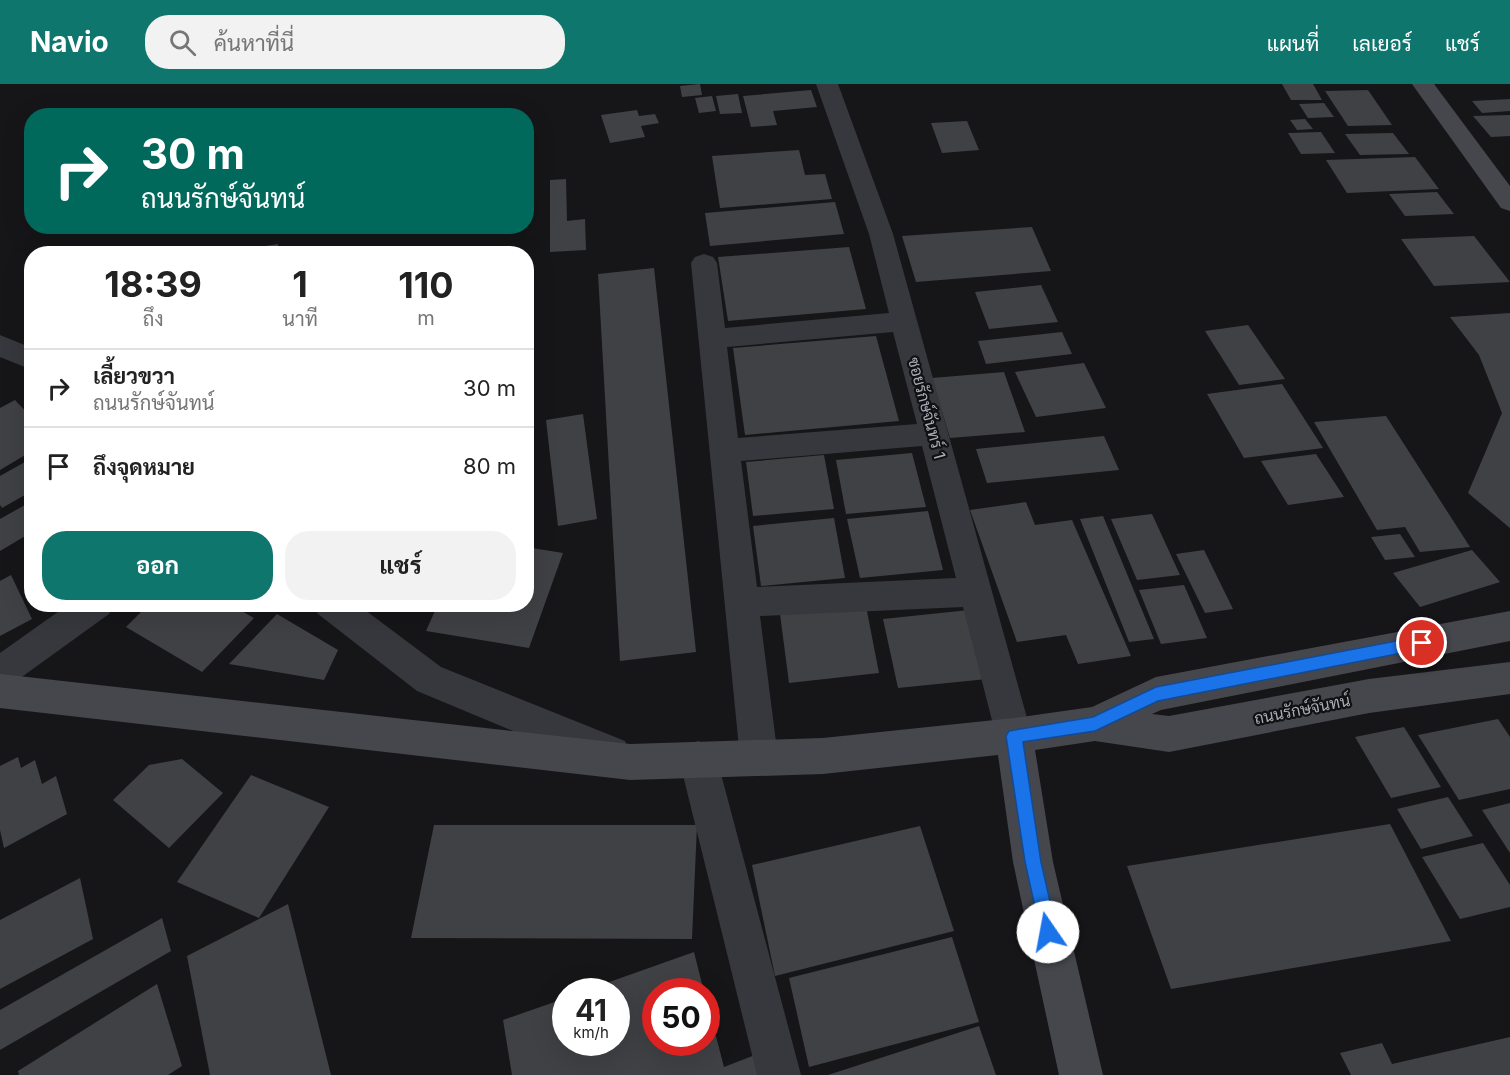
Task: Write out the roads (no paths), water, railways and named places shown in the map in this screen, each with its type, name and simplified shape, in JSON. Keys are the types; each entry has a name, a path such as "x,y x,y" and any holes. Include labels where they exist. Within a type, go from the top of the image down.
{"main road":[{"path":"1423,84 1510,203"},
{"name":"ถนนรักษ์จันทน์","path":"1095,724 1156,694 1510,626"},
{"name":"ถนนรักษ์จันทน์","path":"0,691 630,762 823,756 1014,736 1095,724 1168,734 1369,696 1509,679"},
{"path":"1014,736 1033,862 1081,1075"}],"street":[{"name":"ซอยรักษ์จันทร์ 1","path":"827,84 881,234 1014,736"},
{"path":"704,263 759,758"},
{"path":"712,339 904,321"},
{"path":"0,345 24,356"},
{"path":"725,451 934,434"},
{"path":"742,602 976,592"},
{"path":"0,673 87,612"},
{"path":"341,612 429,679 630,762"},
{"path":"698,759 778,1075"}]}
